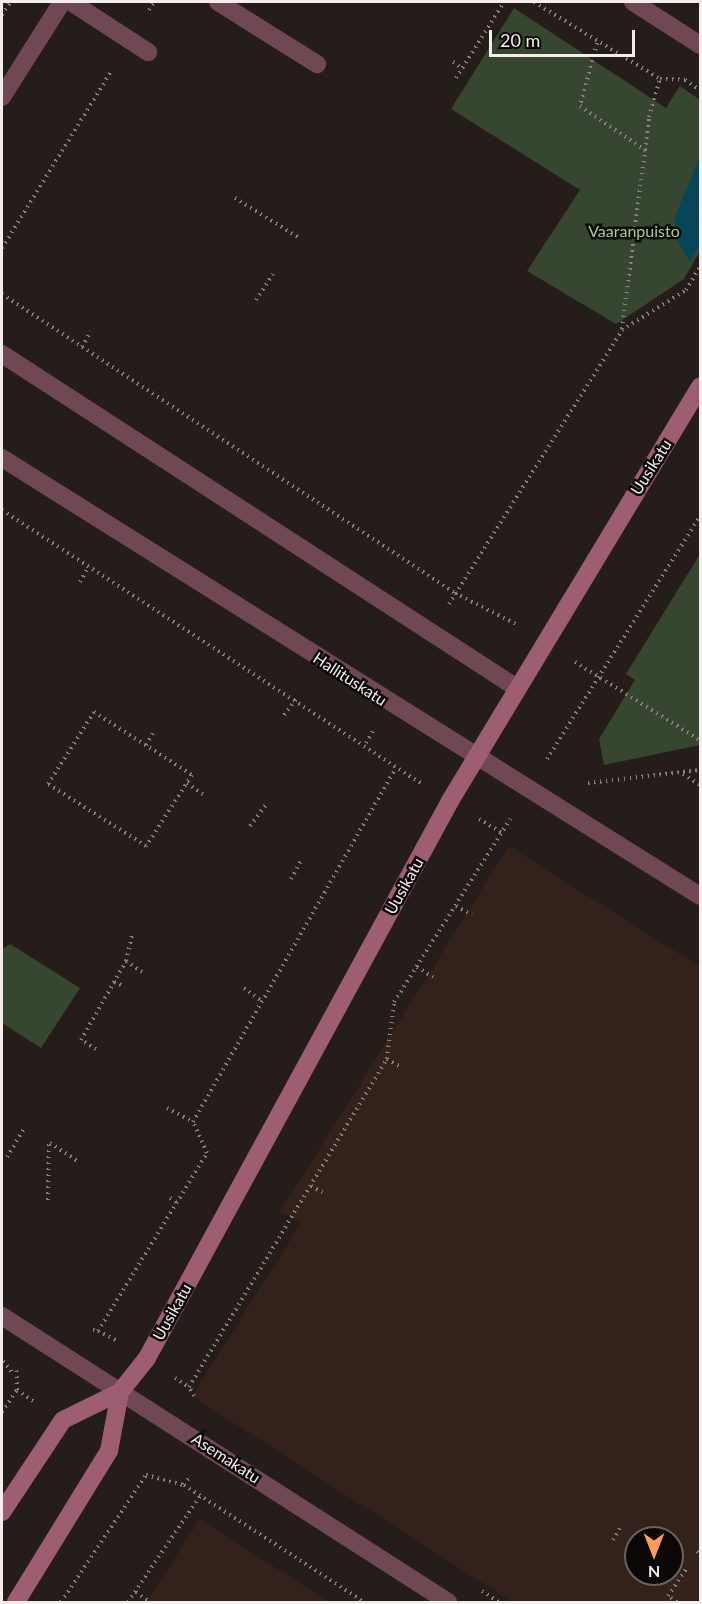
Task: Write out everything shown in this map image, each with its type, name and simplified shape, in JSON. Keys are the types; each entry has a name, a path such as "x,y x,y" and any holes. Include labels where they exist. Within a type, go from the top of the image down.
{"main road":[{"name":"Uusikatu","path":"2,1512 63,1420 120,1392 147,1358 517,688 700,387"},
{"name":"Uusikatu","path":"16,1602 109,1451 120,1392"}],"street":[{"path":"2,97 62,2"},
{"path":"71,2 148,52"},
{"path":"218,2 317,64"},
{"path":"633,2 700,45"},
{"path":"2,354 517,688"},
{"name":"Hallituskatu","path":"2,458 389,705 700,896"},
{"name":"Asemakatu","path":"2,1316 448,1602"}],"path":[{"path":"2,15 10,2"},
{"path":"2,248 154,2"},
{"path":"456,78 504,2"},
{"path":"534,2 597,43 660,79 685,80 700,90"},
{"path":"597,43 580,106 649,152"},
{"path":"453,62 463,69"},
{"path":"432,633 621,330 649,152 649,117 660,79"},
{"path":"235,198 298,237"},
{"path":"621,330 686,290 700,267"},
{"path":"256,300 273,274"},
{"path":"2,294 455,593 523,628"},
{"path":"82,347 91,331"},
{"path":"563,412 567,415"},
{"path":"2,510 366,744 396,768 193,1122"},
{"path":"200,1408 189,1388 387,1059 394,1002 700,516"},
{"path":"80,582 89,566"},
{"path":"569,658 700,740"},
{"path":"284,715 296,699"},
{"path":"366,744 389,705"},
{"path":"94,712 192,775 187,783 146,846 48,784 94,712"},
{"path":"146,745 153,733"},
{"path":"529,789 700,770"},
{"path":"682,773 700,785"},
{"path":"187,783 204,795"},
{"path":"250,826 266,805"},
{"path":"291,879 301,861"},
{"path":"456,906 472,915"},
{"path":"96,1049 81,1040 126,961 132,935"},
{"path":"126,961 144,973"},
{"path":"417,967 434,977"},
{"path":"114,982 125,987"},
{"path":"244,988 261,1001"},
{"path":"387,1059 401,1067"},
{"path":"85,1329 92,1328 98,1331 207,1153 193,1122 167,1108"},
{"path":"7,1157 25,1127"},
{"path":"48,1200 49,1143 78,1161"},
{"path":"311,1186 322,1192"},
{"path":"170,1198 177,1202"},
{"path":"12,1372 34,1337"},
{"path":"2,1358 12,1372 17,1390 2,1412"},
{"path":"184,1485 211,1448"},
{"path":"61,1602 146,1475 184,1485 364,1602"},
{"path":"128,1602 200,1496"},
{"path":"613,1540 620,1528"},
{"path":"678,1602 668,1596 686,1569"},
{"path":"136,1592 150,1602"}],"shaded area":[{"path":"509,846 700,967 700,1602 512,1602 192,1396 301,1223 280,1212"},
{"path":"200,1519 329,1602 146,1602"}],"green space":[{"name":"Vaaranpuisto","path":"514,8 666,108 680,86 700,100 700,251 684,279 616,324 527,271 580,190 451,109"},
{"path":"700,554 700,745 604,765 599,739 635,680 626,674"},
{"path":"10,944 80,988 41,1048 2,1023 2,949"}],"water":[{"path":"700,155 700,244 690,262 676,238 675,217"}]}
